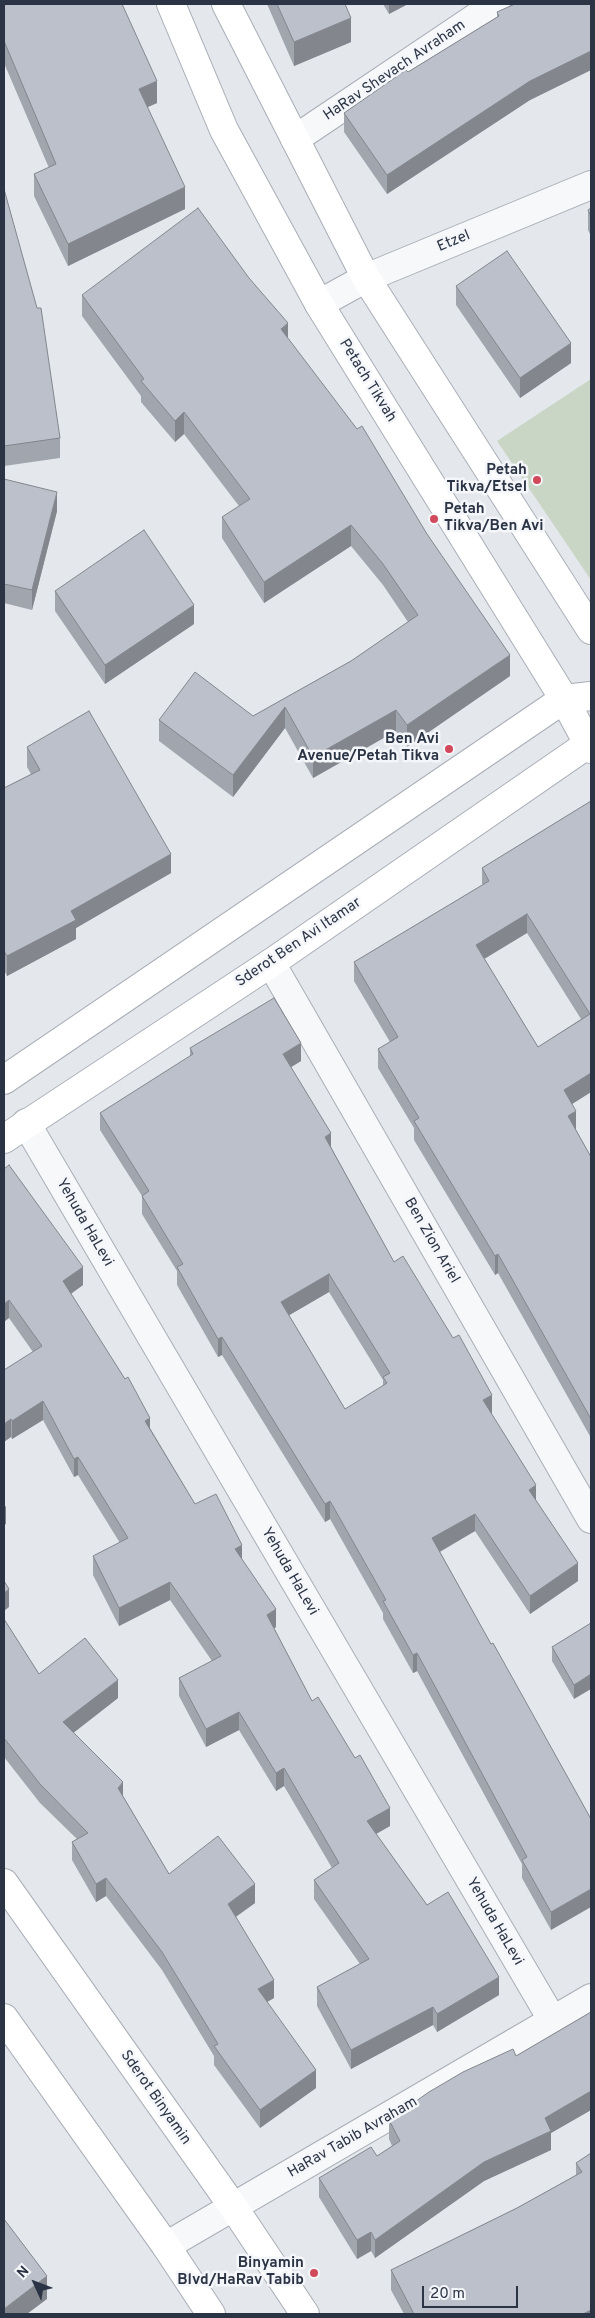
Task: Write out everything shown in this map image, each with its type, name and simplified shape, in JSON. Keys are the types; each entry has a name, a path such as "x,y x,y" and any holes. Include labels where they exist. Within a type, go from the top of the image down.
{"main road":[{"name":"Petach Tikvah","path":"171,4 224,130 319,304 564,699 590,745"},
{"path":"226,4 366,278 591,630"},
{"path":"4,1080 564,699 591,696"},
{"name":"Sderot Ben Avi Itamar","path":"4,1139 271,963 590,745"},
{"name":"Sderot Binyamin","path":"4,1883 234,2208 305,2314"},
{"path":"4,2018 166,2246 211,2314"}],"street":[{"name":"HaRav Shevach Avraham","path":"295,139 496,4"},
{"name":"Etzel","path":"319,304 366,278 591,185"},
{"name":"Ben Zion Ariel","path":"271,963 591,1519"},
{"name":"Yehuda HaLevi","path":"26,1123 553,2021"},
{"name":"HaRav Tabib Avraham","path":"166,2246 591,1998"}],"green space":[{"path":"591,379 591,580 497,441"}],"building":[{"path":"4,4 122,4 157,81 139,89 185,187 68,244 34,174 56,164 4,41"},
{"path":"277,4 345,4 351,18 294,42"},
{"path":"515,4 591,4 591,51 530,81 387,175 344,113 406,70 408,72 499,16 497,12"},
{"path":"4,189 37,308 41,308 60,438 4,446"},
{"path":"198,208 249,278 288,323 281,329 357,429 362,426 427,534 510,655 407,725 396,710 313,757 285,707 233,775 159,720 195,672 253,716 351,661 418,615 383,564 351,525 264,582 222,517 250,499 184,412 175,421 141,381 144,379 82,295"},
{"path":"507,251 571,343 520,378 456,286"},
{"path":"4,479 57,492 32,590 4,584"},
{"path":"144,530 194,605 105,665 55,591"},
{"path":"89,711 171,854 71,911 76,920 7,956 4,951 4,788 40,770 27,747"},
{"path":"591,801 591,1073 564,1090 576,1111 568,1116 591,1157 591,1419 498,1254 495,1256 414,1121 419,1118 378,1049 398,1037 354,962 489,881 482,868","holes":["527,914 590,1014 538,1047 476,945"]},
{"path":"274,998 301,1043 283,1054 331,1133 325,1137 394,1262 403,1256 453,1338 459,1335 492,1395 483,1400 536,1485 529,1490 578,1563 530,1596 475,1514 432,1538 591,1819 591,1889 551,1912 522,1860 527,1857 417,1653 413,1655 383,1601 386,1600 330,1501 325,1504 222,1337 218,1339 177,1267 183,1264 142,1196 149,1191 100,1113 193,1054 190,1048","holes":["329,1274 390,1373 383,1377 387,1383 345,1409 281,1302"]},
{"path":"9,1165 83,1267 63,1281 125,1379 128,1377 150,1418 145,1421 195,1504 216,1494 242,1545 235,1549 276,1609 267,1615 312,1701 318,1697 355,1758 360,1755 390,1808 367,1821 427,1905 448,1892 499,1977 437,2014 433,2007 351,2050 317,1987 369,1959 314,1880 339,1863 284,1768 276,1773 239,1712 206,1729 179,1678 221,1656 170,1582 119,1608 93,1556 128,1538 78,1457 74,1459 43,1401 4,1424 4,1370 42,1346 9,1300 4,1304 4,1169"},
{"path":"4,1581 9,1589 4,1593"},
{"path":"4,1619 39,1674 85,1638 118,1680 63,1722 123,1782 118,1788 169,1874 218,1836 255,1884 228,1904 274,1980 258,1989 316,2070 260,2110 214,2046 218,2044 162,1952 106,1878 96,1884 72,1842 88,1833 40,1784 4,1738"},
{"path":"591,1623 591,1674 574,1685 552,1647"},
{"path":"591,2012 591,2091 545,2118 551,2131 484,2162 375,2240 371,2232 357,2240 319,2178 371,2147 377,2156 400,2141 389,2120 429,2092 463,2072 513,2049 516,2056"},
{"path":"591,2153 591,2310 583,2314 414,2314 391,2270 517,2208 582,2172 576,2163"},
{"path":"4,2219 47,2276 4,2309"}],"place":[{"name":"Petah Tikva/Etsel","path":"537,480"},
{"name":"Petah Tikva/Ben Avi","path":"434,519"},
{"name":"Ben Avi Avenue/Petah Tikva","path":"449,749"},
{"name":"Binyamin Blvd/HaRav Tabib","path":"314,2273"}]}
